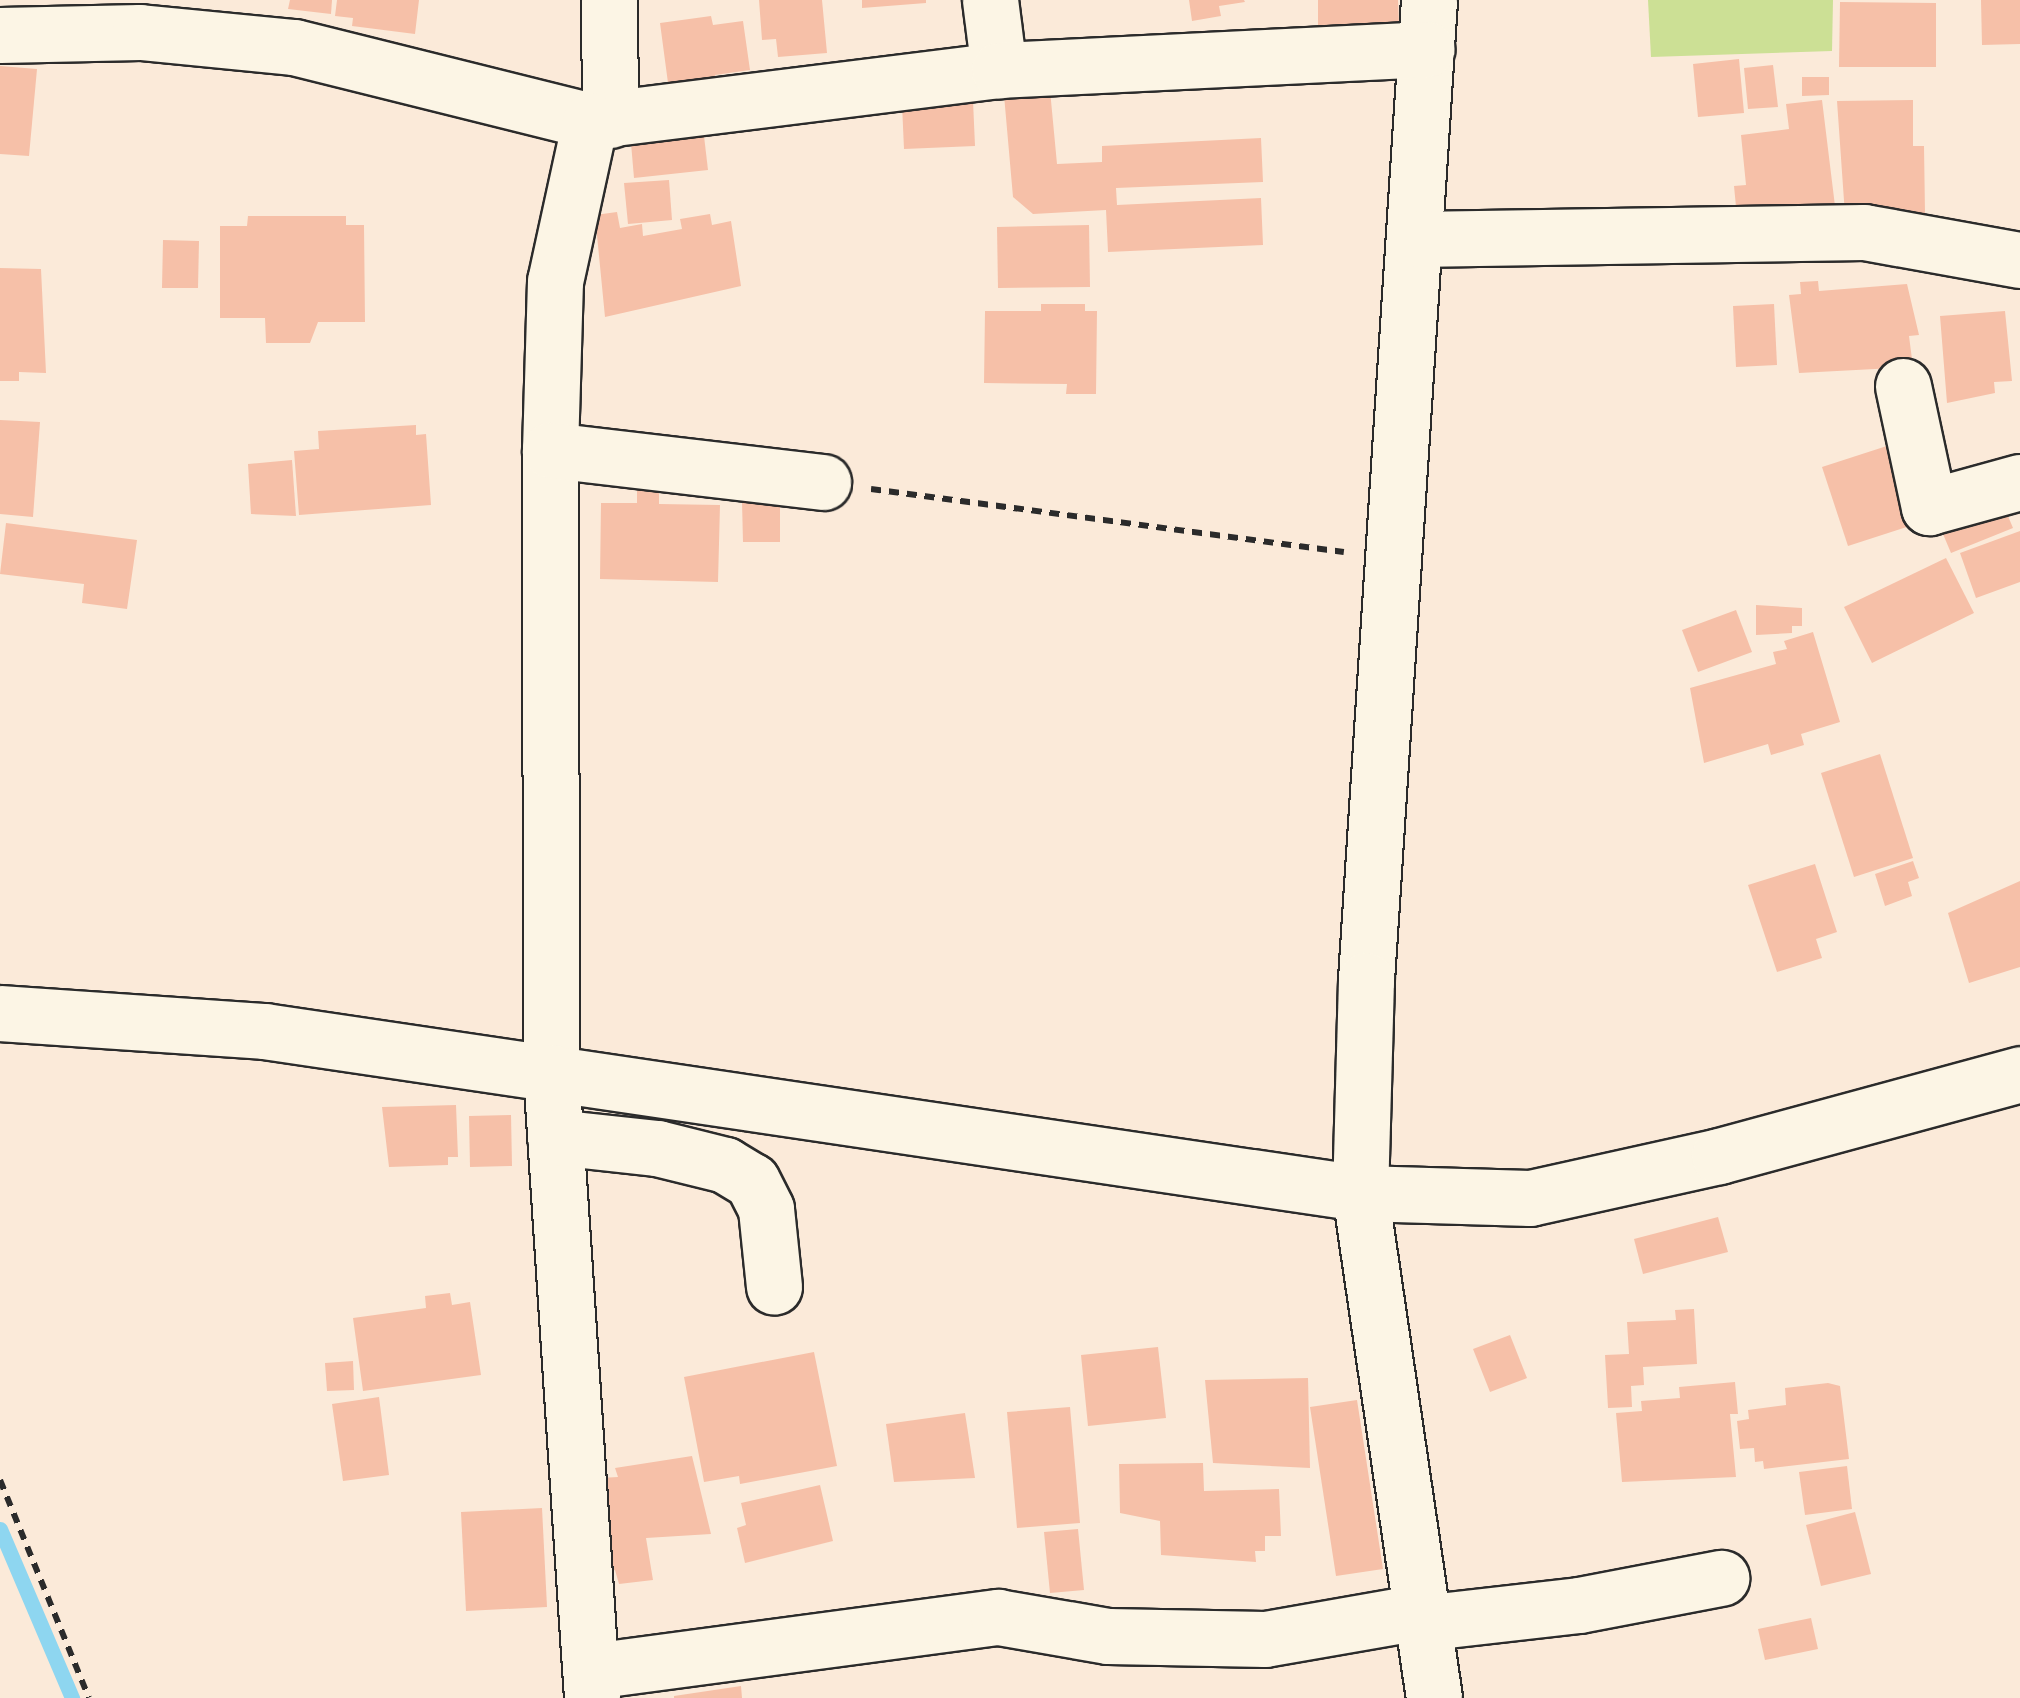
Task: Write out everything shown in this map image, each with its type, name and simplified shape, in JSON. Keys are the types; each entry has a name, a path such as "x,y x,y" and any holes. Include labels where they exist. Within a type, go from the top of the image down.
{"street":[{"path":"609,0 600,121 555,281 550,450 551,1072 592,1684 998,1617 1108,1636 1265,1639 1420,1618 1579,1605 1721,1578"},
{"path":"990,0 998,70"},
{"path":"0,35 140,32 261,22 600,121 998,70 1428,25 1366,980 1360,1193 1434,1698"},
{"path":"1414,239 1864,232 2020,260"},
{"path":"1903,386 1929,507 2020,482"},
{"path":"550,450 823,482"},
{"path":"0,1013 264,1031 1360,1193 1530,1198 1718,1156 2020,1074"},
{"path":"555,1137 656,1148 726,1165 752,1181 766,1210 774,1287"}],"path":[{"path":"823,482 1394,559"},
{"path":"0,1480 88,1698"}],"green space":[{"path":"1648,0 1833,0 1832,51 1651,57"}],"building":[{"path":"290,0 332,0 331,14 288,9"},
{"path":"337,0 419,0 415,34 352,26 353,18 335,16"},
{"path":"759,0 822,0 827,53 778,57 776,39 762,40"},
{"path":"862,0 926,0 926,3 862,8"},
{"path":"1189,0 1245,2 1219,6 1221,16 1192,21"},
{"path":"1318,0 1398,0 1399,24 1318,25"},
{"path":"1981,0 2020,0 2020,44 1982,45"},
{"path":"1840,2 1936,3 1936,67 1839,67"},
{"path":"711,16 713,25 743,21 750,70 715,75 717,83 668,83 660,23"},
{"path":"1739,59 1744,113 1698,117 1693,64"},
{"path":"1773,65 1778,107 1748,109 1744,68"},
{"path":"0,66 37,69 29,156 0,154"},
{"path":"1802,77 1829,77 1829,95 1802,96"},
{"path":"1050,90 1057,164 1102,162 1102,146 1261,138 1263,182 1116,188 1117,205 1261,198 1263,245 1108,252 1106,210 1033,214 1013,197 1004,95"},
{"path":"1822,100 1835,206 1737,217 1734,186 1746,185 1741,135 1789,129 1786,104"},
{"path":"1913,100 1913,146 1924,146 1925,213 1845,215 1837,101"},
{"path":"973,101 975,146 904,149 902,104"},
{"path":"704,136 708,170 634,178 631,143"},
{"path":"669,180 672,220 628,224 624,183"},
{"path":"617,212 620,228 642,224 643,236 682,229 680,219 710,214 712,225 731,221 741,286 605,317 595,215"},
{"path":"248,216 346,216 346,225 364,225 365,322 318,322 310,343 266,343 265,318 220,318 220,226 247,226"},
{"path":"1089,225 1090,287 998,288 997,227"},
{"path":"163,240 199,241 198,288 162,288"},
{"path":"0,268 41,269 46,373 19,372 19,381 0,381"},
{"path":"1818,281 1819,291 1907,284 1919,335 1909,336 1913,367 1799,373 1789,295 1801,294 1800,282"},
{"path":"1041,304 1085,304 1085,311 1097,311 1096,394 1066,394 1067,384 984,383 985,311 1041,311"},
{"path":"1774,304 1777,365 1736,367 1733,306"},
{"path":"2005,311 2012,381 1994,382 1995,393 1947,403 1940,316"},
{"path":"0,420 40,422 33,517 0,514"},
{"path":"416,425 416,435 426,434 431,505 299,515 294,451 319,449 318,431"},
{"path":"1893,444 1919,523 1848,546 1822,467"},
{"path":"292,460 296,516 251,514 248,464"},
{"path":"637,488 659,488 659,504 720,505 718,582 600,579 601,503 637,503"},
{"path":"742,501 780,501 780,542 743,542"},
{"path":"2005,509 2013,528 1951,553 1943,534"},
{"path":"6,523 137,540 127,609 82,603 84,584 0,574"},
{"path":"2020,531 2020,582 1976,598 1960,553"},
{"path":"1946,558 1974,613 1872,663 1844,607"},
{"path":"1756,605 1802,608 1802,626 1792,626 1792,633 1756,635"},
{"path":"1736,610 1752,652 1698,672 1682,630"},
{"path":"1813,632 1840,722 1801,734 1804,745 1771,755 1768,744 1704,763 1690,688 1776,664 1773,652 1787,649 1784,641"},
{"path":"1880,754 1913,858 1854,877 1821,773"},
{"path":"1913,861 1919,878 1908,882 1912,896 1885,906 1875,874"},
{"path":"1815,864 1837,932 1816,939 1822,958 1777,972 1748,885"},
{"path":"2020,881 2020,967 1969,983 1948,913"},
{"path":"456,1105 458,1157 448,1157 448,1165 389,1167 382,1107"},
{"path":"511,1115 512,1166 470,1167 469,1116"},
{"path":"1718,1217 1728,1252 1643,1274 1634,1239"},
{"path":"450,1293 452,1305 470,1302 481,1375 363,1391 353,1318 426,1308 425,1296"},
{"path":"1694,1309 1697,1364 1643,1367 1644,1385 1631,1386 1632,1407 1608,1408 1605,1355 1629,1354 1627,1322 1676,1320 1675,1310"},
{"path":"1510,1335 1527,1378 1490,1392 1473,1349"},
{"path":"1158,1347 1166,1418 1088,1426 1081,1355"},
{"path":"814,1352 837,1466 740,1484 739,1476 704,1482 684,1377"},
{"path":"353,1361 354,1390 327,1391 325,1363"},
{"path":"1308,1378 1310,1468 1213,1463 1205,1380"},
{"path":"1735,1382 1738,1414 1730,1414 1736,1477 1622,1482 1616,1413 1642,1411 1641,1401 1680,1398 1679,1387"},
{"path":"1828,1383 1840,1386 1849,1459 1764,1469 1763,1461 1755,1462 1754,1448 1740,1449 1737,1421 1749,1419 1748,1410 1786,1405 1785,1388"},
{"path":"379,1397 389,1475 343,1481 332,1404"},
{"path":"1357,1400 1383,1569 1336,1576 1310,1407"},
{"path":"1070,1407 1080,1523 1017,1528 1007,1412"},
{"path":"965,1413 975,1478 894,1482 886,1424"},
{"path":"692,1456 711,1534 646,1538 653,1580 619,1584 615,1570 607,1572 600,1478 618,1477 615,1468"},
{"path":"1203,1463 1204,1491 1279,1489 1281,1536 1265,1536 1265,1551 1255,1551 1256,1562 1161,1555 1160,1521 1120,1513 1119,1464"},
{"path":"1847,1466 1852,1509 1805,1515 1799,1472"},
{"path":"820,1485 833,1541 745,1563 737,1528 746,1525 741,1503"},
{"path":"542,1508 547,1607 466,1611 461,1512"},
{"path":"1855,1512 1871,1574 1821,1586 1806,1525"},
{"path":"1078,1529 1084,1590 1050,1593 1044,1532"},
{"path":"1811,1618 1818,1649 1765,1660 1758,1629"},
{"path":"741,1686 742,1698 674,1698 674,1696"}],"waterway":[{"path":"0,1529 72,1698"}]}
